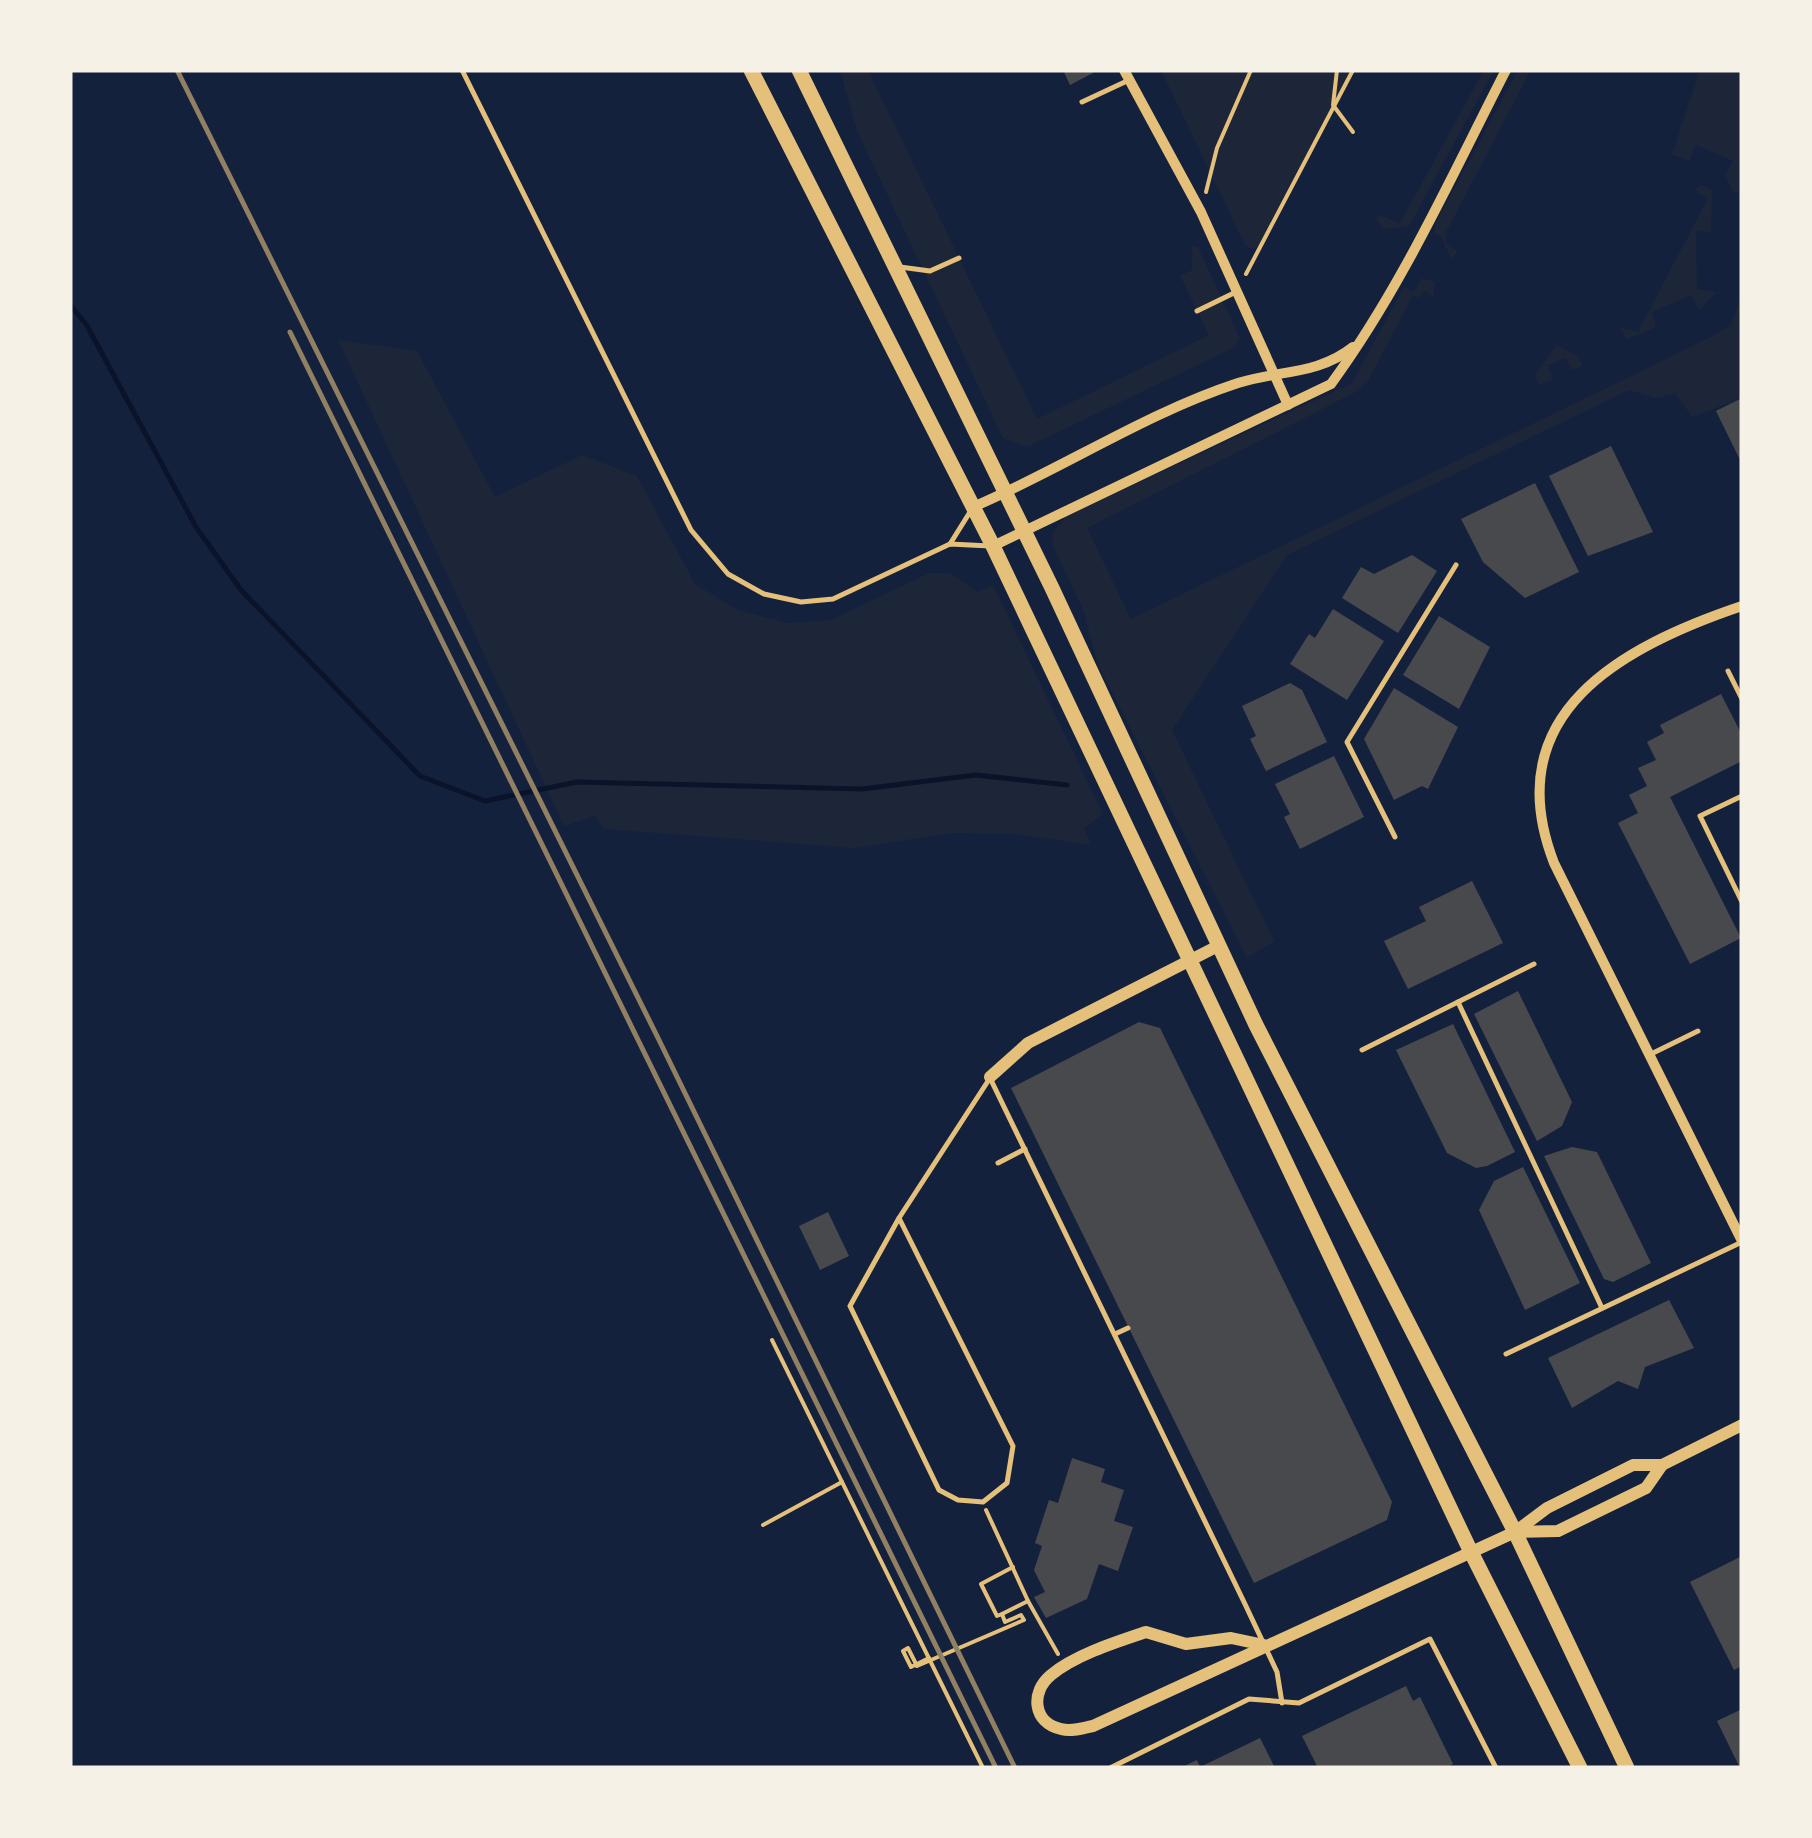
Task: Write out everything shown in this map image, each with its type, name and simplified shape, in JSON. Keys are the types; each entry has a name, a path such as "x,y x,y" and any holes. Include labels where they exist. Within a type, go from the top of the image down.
{"main road":[{"path":"751,70 993,546 1187,960 1322,1231 1470,1550 1580,1768"},
{"path":"799,70 1005,493 1218,946 1515,1532 1627,1768"}],"street":[{"path":"993,546 1331,384 1365,337 1506,70"},
{"path":"1127,75 1200,212 1288,405"},
{"path":"973,506 1240,382 1331,364 1365,337"},
{"path":"1742,606 1670,632 1593,678 1557,730 1541,783 1539,814 1550,851 1742,1241"},
{"path":"990,1077 1028,1042 1218,946"},
{"path":"1515,1532 1558,1531 1646,1488 1662,1466 1742,1425"},
{"path":"1264,1645 1231,1638 1186,1644 1146,1632 1065,1666 1042,1686 1037,1710 1056,1728 1093,1726 1515,1532 1546,1508 1634,1466 1662,1466"}],"lane":[{"path":"462,70 691,530 728,574 764,594 801,602 834,599 950,544 993,546"},
{"path":"1082,102 1127,75"},
{"path":"893,266 930,271 959,258"},
{"path":"1197,311 1236,292"},
{"path":"950,544 973,506"},
{"path":"1395,837 1347,742 1456,565"},
{"path":"1728,671 1742,699"},
{"path":"1742,796 1700,816 1742,902"},
{"path":"1362,1050 1534,964"},
{"path":"1458,1002 1602,1308"},
{"path":"1650,1054 1698,1031"},
{"path":"990,1077 1277,1672 1282,1704"},
{"path":"899,1218 1013,1446 1007,1483 983,1502 958,1500 938,1490 850,1306 899,1218 990,1077"},
{"path":"998,1162 1025,1149"},
{"path":"1506,1354 1742,1241"},
{"path":"1115,1334 1128,1328"},
{"path":"1110,1768 1249,1699 1299,1704 1430,1639 1496,1768"}],"path":[{"path":"1200,212 1217,148 1250,70"},
{"path":"1336,70 1333,104 1352,132"},
{"path":"1236,292 1353,70"},
{"path":"772,1340 982,1768"},
{"path":"763,1526 842,1482"},
{"path":"983,1502 1028,1601 1065,1666"},
{"path":"1012,1567 981,1584 997,1616 1028,1601"},
{"path":"929,1658 912,1667 903,1650 908,1648 917,1666 1024,1620 1021,1615 1006,1622 1002,1614"}],"shaded area":[{"path":"840,70 868,70 1037,419 1209,335 1180,276 1192,270 1192,246 1198,247 1240,338 1235,347 1027,447 1003,438 857,131"},
{"path":"1161,70 1353,70 1261,245 1251,249 1245,245"},
{"path":"1484,70 1494,70 1409,226 1385,229 1376,220 1379,215 1400,223"},
{"path":"1518,70 1531,70 1445,234 1447,245 1458,251 1451,259 1441,236 1434,234 1435,224"},
{"path":"1700,70 1742,70 1742,192 1733,193 1725,174 1733,161 1696,145 1689,161 1672,155"},
{"path":"1702,185 1712,190 1711,232 1696,231 1697,289 1717,292 1699,310 1691,295 1652,312 1656,327 1626,340 1621,328 1638,332 1708,198 1698,194 1696,189"},
{"path":"1422,278 1435,282 1433,297 1425,291 1418,298 1413,295 1368,381 1354,393 1087,528 1131,619 1713,336 1731,324 1742,294 1742,398 1692,417 1675,393 1655,398 1629,390 1287,555 1172,730 1274,941 1247,958 1098,665 1083,609 1053,547 1053,532 1065,517 1352,383 1404,287 1414,292"},
{"path":"338,340 417,351 495,497 582,455 637,476 695,584 738,610 786,623 831,620 929,573 950,573 978,592 993,585 1103,814 1084,828 1091,845 1016,834 951,833 855,848 604,829 595,816 564,826"},
{"path":"1557,345 1579,357 1582,366 1572,370 1566,358 1548,365 1553,380 1538,385 1535,375"}],"building":[{"path":"1063,70 1092,70 1093,73 1070,85"},
{"path":"1742,398 1742,464 1716,411"},
{"path":"1611,446 1653,532 1588,556 1549,476"},
{"path":"1535,483 1579,572 1525,598 1483,562 1461,519"},
{"path":"1412,555 1437,571 1398,633 1342,598 1361,567 1374,574"},
{"path":"1333,609 1384,641 1347,700 1290,664 1309,634 1315,638"},
{"path":"1439,616 1490,647 1459,709 1403,675"},
{"path":"1290,683 1302,690 1327,742 1266,771 1250,739 1256,736 1242,706"},
{"path":"1394,688 1458,727 1428,789 1422,786 1394,800 1364,739"},
{"path":"1721,694 1742,735 1742,761 1670,797 1741,938 1690,964 1618,823 1638,813 1629,795 1647,786 1638,768 1656,760 1647,742 1664,733 1660,725"},
{"path":"1334,756 1364,817 1300,849 1284,817 1290,814 1275,784"},
{"path":"1472,881 1503,943 1408,989 1384,941 1426,921 1419,907"},
{"path":"1518,991 1572,1102 1562,1126 1537,1141 1474,1014"},
{"path":"1139,1022 1160,1028 1392,1502 1387,1520 1254,1583 1011,1088"},
{"path":"1453,1024 1515,1152 1487,1166 1476,1168 1447,1153 1396,1050"},
{"path":"1572,1147 1597,1152 1651,1263 1613,1282 1604,1279 1544,1156"},
{"path":"1523,1167 1580,1283 1525,1310 1479,1210 1494,1181"},
{"path":"828,1212 849,1256 820,1270 799,1226"},
{"path":"1669,1300 1694,1348 1645,1367 1638,1389 1618,1381 1572,1408 1548,1358"},
{"path":"1072,1458 1105,1469 1101,1482 1124,1490 1114,1521 1133,1527 1118,1571 1099,1564 1087,1599 1046,1618 1034,1597 1045,1592 1034,1570 1042,1546 1035,1543 1049,1500 1058,1503"},
{"path":"1742,1556 1742,1666 1734,1670 1690,1582"},
{"path":"1406,1686 1413,1701 1420,1697 1453,1764 1445,1768 1318,1768 1302,1736"},
{"path":"1742,1709 1742,1768 1740,1768 1717,1721"},
{"path":"1260,1738 1275,1768 1180,1768 1197,1760 1200,1767"}],"waterway":[{"path":"70,305 86,324 196,527 241,590 420,776 485,801 577,782 862,789 976,775 1067,785"}],"railway":[{"path":"177,70 1015,1768"},
{"path":"290,332 996,1768"}]}
